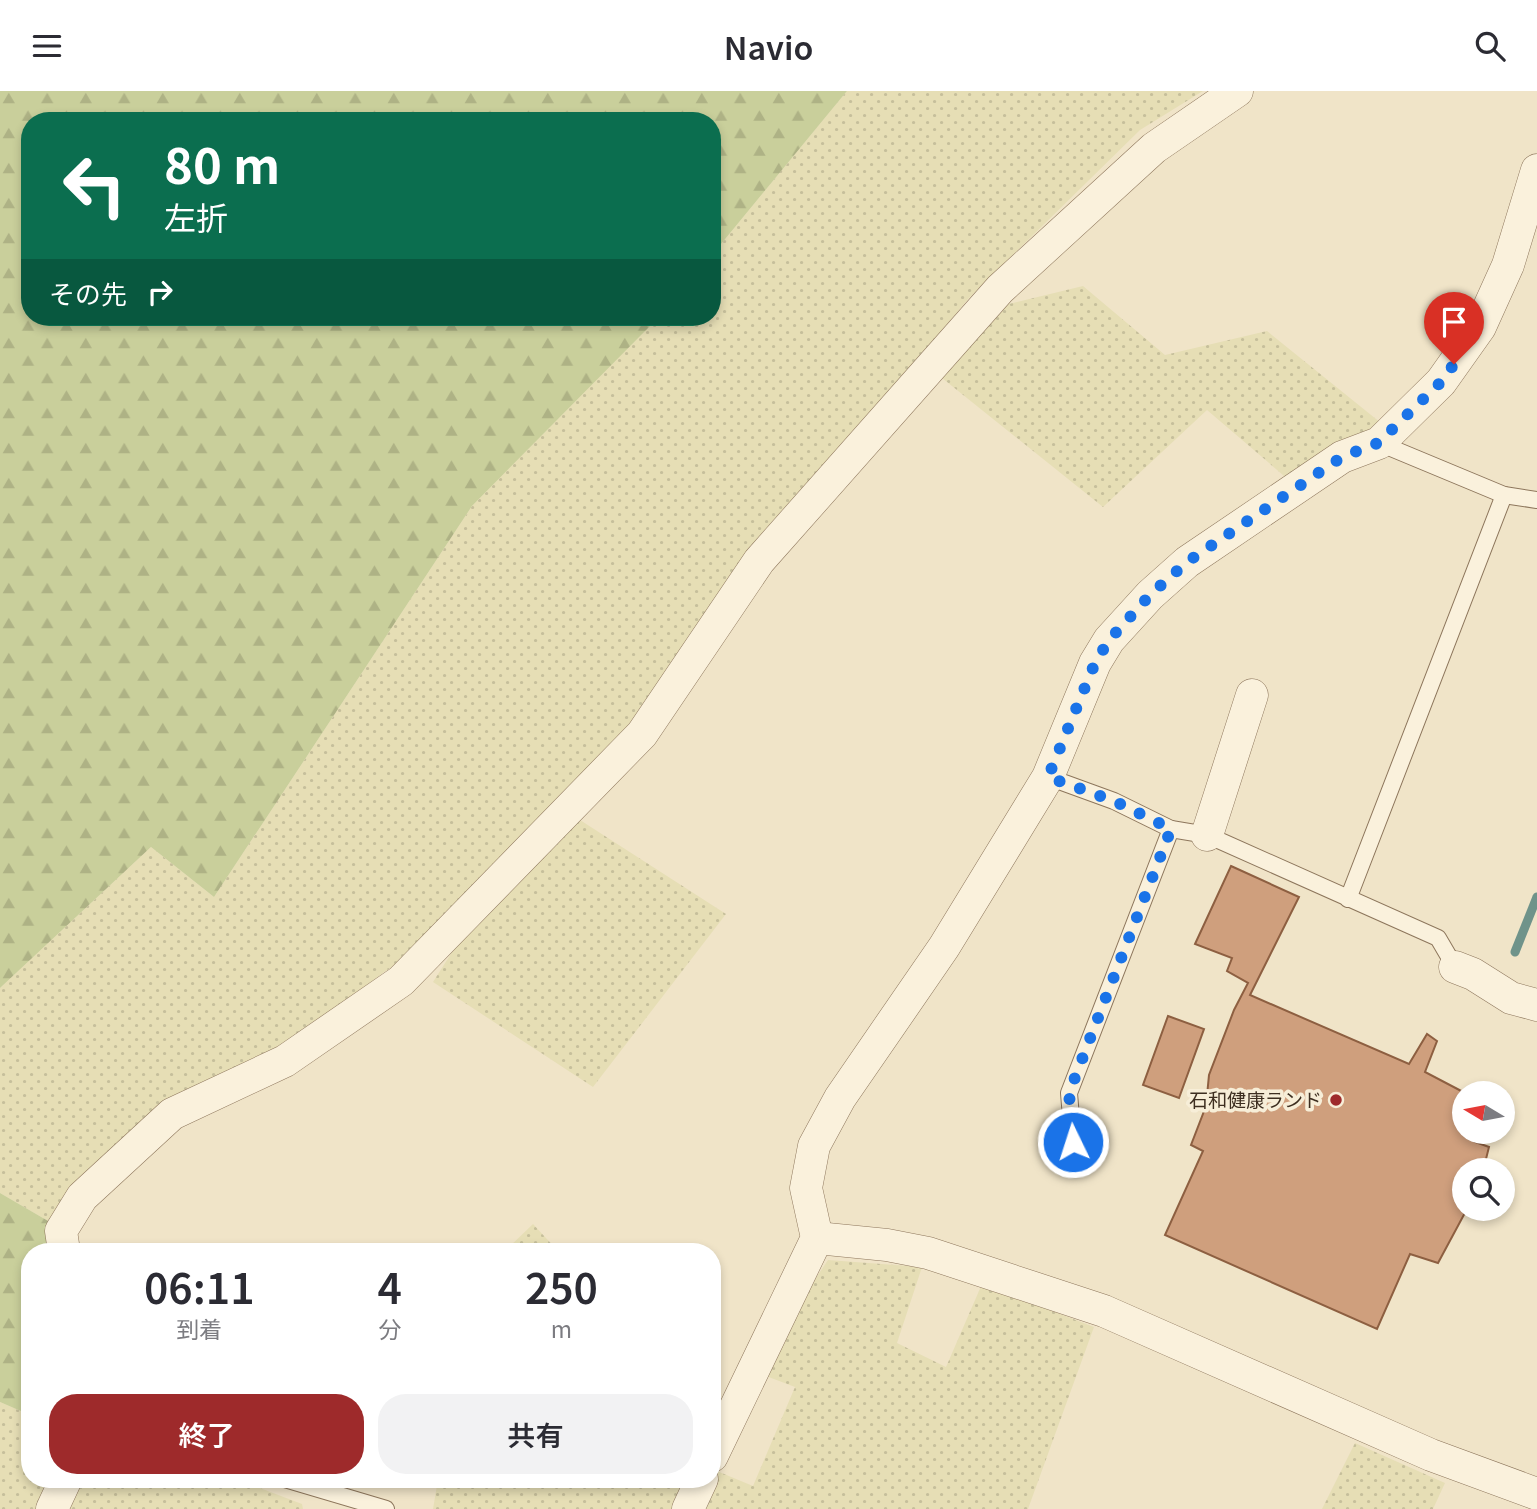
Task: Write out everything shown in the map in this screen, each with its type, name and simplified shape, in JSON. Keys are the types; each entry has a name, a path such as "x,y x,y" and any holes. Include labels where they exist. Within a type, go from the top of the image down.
{"street":[{"path":"63,1243 61,1231 82,1197 172,1114 285,1061 401,981 642,734 759,561 1000,289 1154,148 1237,91"},
{"path":"721,1437 817,1238 806,1188 814,1146 840,1098 944,947 1048,777 1095,663 1109,640 1150,595 1187,562 1342,457 1378,443 1441,382 1480,327 1508,265 1537,170"},
{"path":"1208,835 1252,695"},
{"path":"1455,967 1474,974 1511,998 1537,1005"},
{"path":"817,1238 887,1245 928,1253 1104,1311 1431,1455 1537,1494"},
{"path":"52,1509 62,1488"},
{"path":"688,1509 698,1488"}],"lane":[{"path":"1378,443 1504,495 1537,500"},
{"path":"1348,899 1504,495"},
{"path":"1048,777 1114,801 1171,829 1208,835 1437,938 1455,967"},
{"path":"1073,1142 1069,1093 1171,829"},
{"path":"315,1488 386,1509"}],"shaded area":[{"path":"847,91 1203,91 1140,130 968,299 911,368 634,726 441,935 384,972 279,1053 169,1105 55,1225 0,1193 0,988 151,847 214,897 472,506 650,326 721,326 721,244"},
{"path":"1083,286 1165,355 1267,331 1381,423 1297,487 1207,410 1103,507 937,374 992,308"},
{"path":"580,820 726,914 593,1087 433,982 461,938"},
{"path":"533,1224 551,1243 513,1243"},
{"path":"828,1260 922,1267 897,1343 946,1367 982,1284 1094,1327 1028,1509 433,1509 436,1488 721,1488 721,1473 753,1486 795,1387 753,1371"},
{"path":"0,1402 21,1411 21,1488 46,1488 37,1509 0,1509"},
{"path":"1355,1443 1445,1483 1433,1509 1322,1509"},
{"path":"76,1488 260,1488 302,1504 303,1509 66,1509"}],"green space":[{"path":"0,91 847,91 721,244 721,112 21,112 21,326 650,326 472,506 214,897 151,847 0,988"},
{"path":"0,1193 55,1225 53,1243 21,1243 21,1411 0,1402"}],"building":[{"name":"石和健康ランド","path":"1231,866 1299,897 1250,995 1409,1064 1427,1034 1437,1041 1425,1072 1452,1086 1452,1145 1489,1147 1486,1158 1452,1158 1452,1221 1461,1221 1438,1263 1410,1254 1377,1329 1165,1235 1203,1151 1191,1145 1206,1106 1209,1075 1234,1010 1248,983 1227,971 1232,958 1195,944"},
{"path":"1168,1016 1204,1029 1179,1098 1143,1085"}],"waterway":[{"path":"1515,952 1537,897"}],"place":[{"name":"石和健康ランド","path":"1336,1100"}],"route":[{"path":"1073,1142 1069,1093 1171,829 1114,801 1048,777 1095,663 1109,640 1150,595 1187,562 1342,457 1378,443 1441,382 1454,364"}]}
